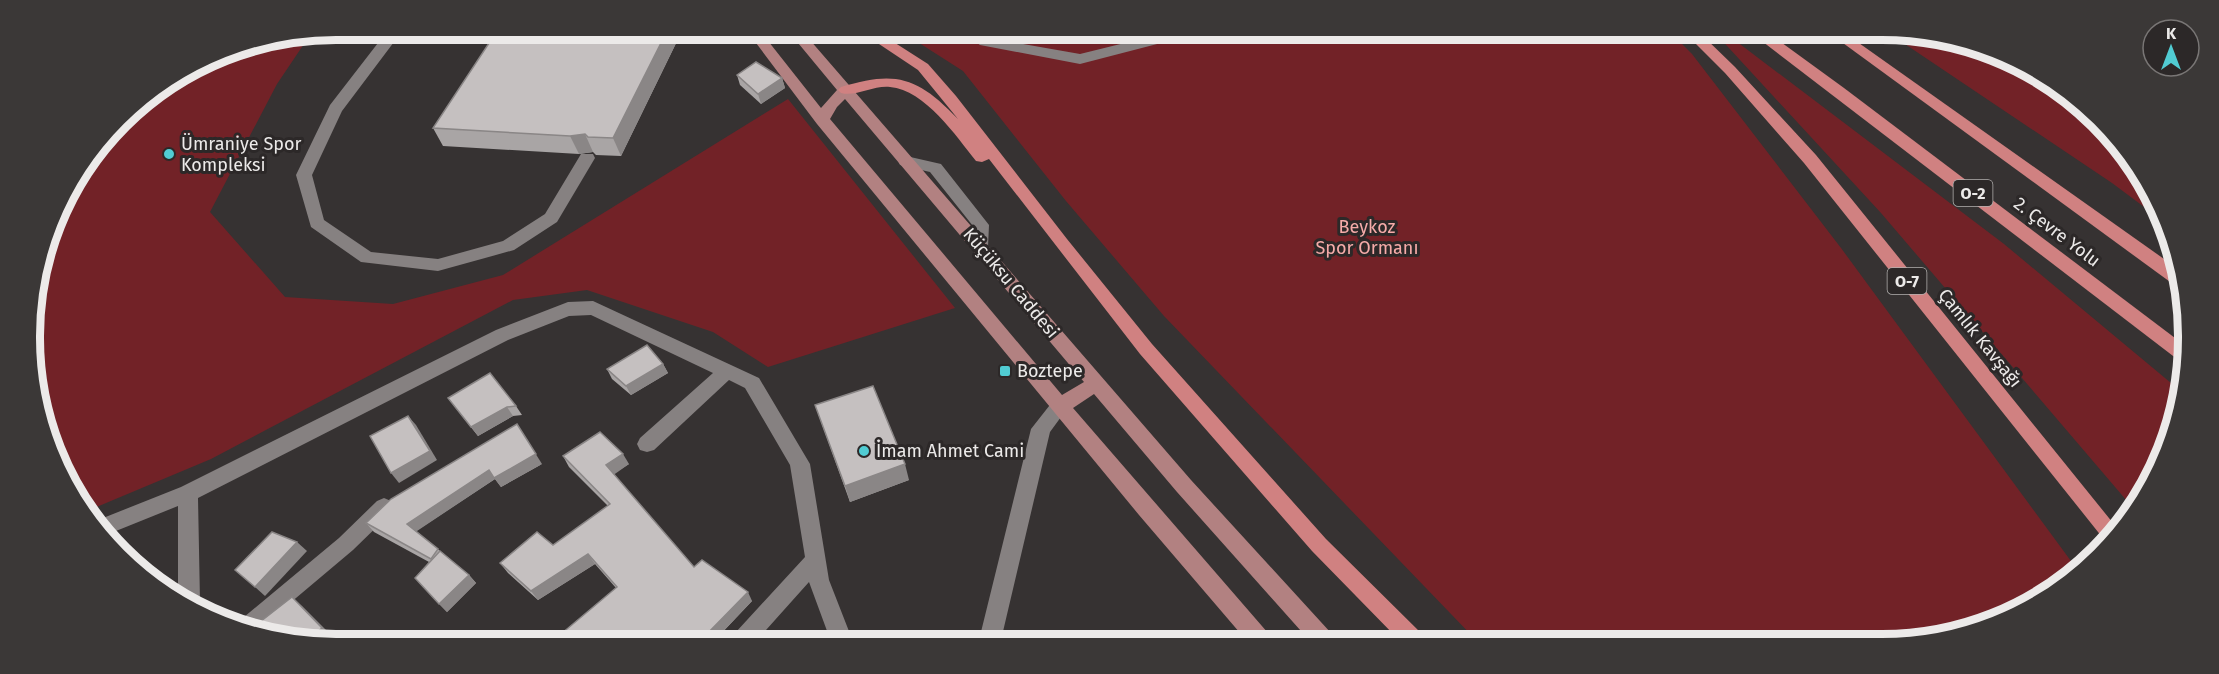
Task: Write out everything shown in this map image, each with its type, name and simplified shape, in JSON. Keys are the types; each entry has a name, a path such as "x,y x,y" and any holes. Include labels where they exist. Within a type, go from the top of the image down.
{"highway":[{"path":"881,40 923,67 951,99 1060,243 1146,349 1319,545 1407,634"},
{"name":"Çamlık Kavşağı","path":"1699,40 1730,70 1810,159 2107,530"},
{"name":"2. Çevre Yolu","path":"1768,40 1858,105 2178,350"},
{"name":"2. Çevre Yolu","path":"1846,40 2172,274"},
{"path":"846,90 866,82 890,80 908,84 930,100 1060,243"}],"main road":[{"path":"759,40 822,120 1060,406 1255,634"},
{"name":"Küçüksu Caddesi","path":"803,40 1096,383 1318,634"},
{"path":"822,120 831,104 846,90"},
{"path":"1060,406 1096,383"}],"street":[{"path":"388,40 335,109 304,175 317,223 367,258 438,266 508,246 551,218 587,158"},
{"path":"982,40 1080,59 1156,40"},
{"path":"109,525 188,493 502,335 568,309 593,308 752,383 800,464 819,580 840,634"},
{"path":"647,444 727,371"},
{"path":"991,634 1041,429 1060,406"},
{"path":"188,493 189,594"},
{"path":"253,621 346,544 391,500 402,494"},
{"path":"749,634 815,561"}],"green space":[{"name":"Beykoz Spor Ormanı","path":"915,40 1678,40 1692,54 1841,248 2073,563 2047,584 2013,603 1977,618 1921,631 1882,634 1470,634 1164,316 1066,201 963,71"},
{"path":"1722,40 1735,40 2004,244 2174,386 2156,450 2128,503 1881,213"},
{"path":"1900,41 1940,46 1977,56 2013,71 2047,90 2092,127 2105,142 2129,172 2151,212 2112,183"},
{"path":"305,42 277,84 210,212 285,297 393,304 503,275 788,99 955,308 768,367 713,332 587,290 513,300 211,459 95,508 80,485 63,450 46,395 40,337 46,279 56,242 80,189 90,172 127,127 172,90 189,80 242,56 279,46"}],"building":[{"path":"491,40 662,40 613,138 588,137 585,134 570,136 433,128"},
{"path":"756,62 782,78 758,94 737,75"},
{"path":"647,345 663,364 626,386 607,369"},
{"path":"490,373 516,406 507,407 471,427 448,398"},
{"name":"İmam Ahmet Cami","path":"873,386 905,464 845,486 815,405"},
{"path":"408,416 430,451 391,473 370,436"},
{"path":"517,424 536,454 494,478 489,470 407,524 438,549 431,559 366,523 391,499"},
{"path":"600,432 623,454 606,465 694,567 702,560 748,592 707,634 561,634 617,587 588,554 531,591 500,563 537,532 553,545 610,504 563,456"},
{"path":"272,532 297,542 255,587 235,570"},
{"path":"440,551 469,575 439,604 415,578"},
{"path":"292,597 322,628 316,633 259,623"}],"place":[{"name":"Ümraniye Spor Kompleksi","path":"169,154"},
{"name":"Boztepe","path":"1005,371"},
{"name":"İmam Ahmet Cami","path":"864,451"}]}
